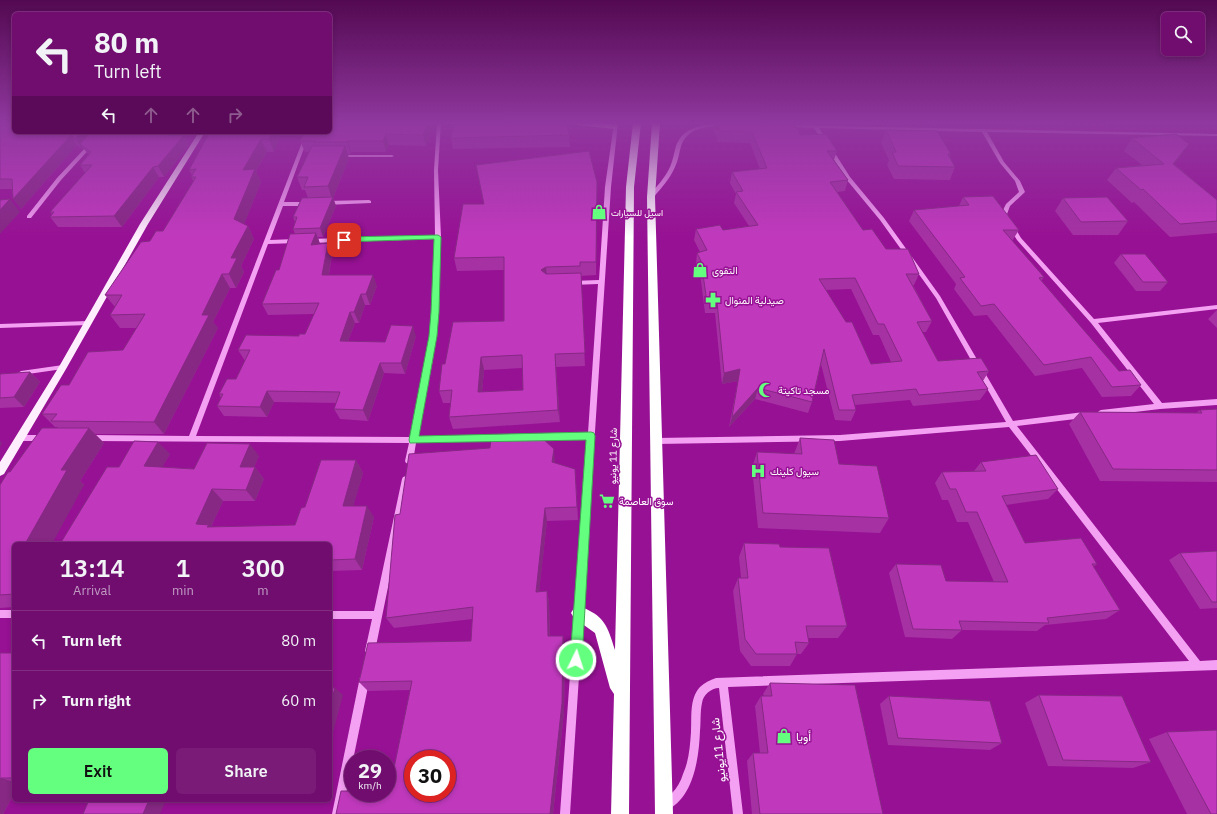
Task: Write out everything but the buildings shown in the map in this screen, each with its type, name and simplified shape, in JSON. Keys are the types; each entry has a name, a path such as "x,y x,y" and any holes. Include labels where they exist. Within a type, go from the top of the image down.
{"highway":[{"name":"شارع 11 يونيو","path":"620,814 630,187 633,161"},
{"path":"653,161 651,197 663,810"},
{"path":"579,613 601,629 622,701"}],"main road":[{"path":"0,471 63,367 144,224 184,161"}],"street":[{"path":"29,217 59,179 76,161"},
{"path":"191,439 297,161"},
{"path":"337,814 414,440 433,336 438,237 437,161"},
{"path":"565,814 608,187 611,161"},
{"path":"651,197 670,172 675,161"},
{"path":"837,161 848,178 882,219 938,297 1011,424 1197,664"},
{"path":"1001,161 1017,181 1022,192 1008,205 1004,214 1019,239 1093,321 1160,406"},
{"path":"321,203 369,202"},
{"path":"281,204 313,203"},
{"path":"267,242 438,237"},
{"path":"562,283 602,282"},
{"path":"1093,321 1217,307"},
{"path":"0,326 88,322"},
{"path":"15,374 63,367"},
{"path":"656,441 840,438 1011,424 1160,406 1217,402"},
{"path":"82,438 414,440 591,436"},
{"path":"20,438 52,438"},
{"path":"0,614 12,614"},
{"path":"332,615 378,615"},
{"path":"663,810 681,792 688,780 692,765 697,702 704,688 710,685 723,682 1197,664 1217,665"},
{"name":"شارع 11يونيو","path":"723,682 738,814"}],"place":[{"name":"اسيل للسيارات","path":"599,212"},
{"name":"التقوى","path":"700,270"},
{"name":"صيدلية المنوال","path":"713,300"},
{"name":"مسجد تاكيتة","path":"766,390"},
{"name":"سيول كلينك","path":"758,471"},
{"name":"سوق العاصمة","path":"607,501"},
{"name":"أويا","path":"784,736"}],"route":[{"path":"344,240 438,237 433,336 414,440 591,436 576,660"}]}
